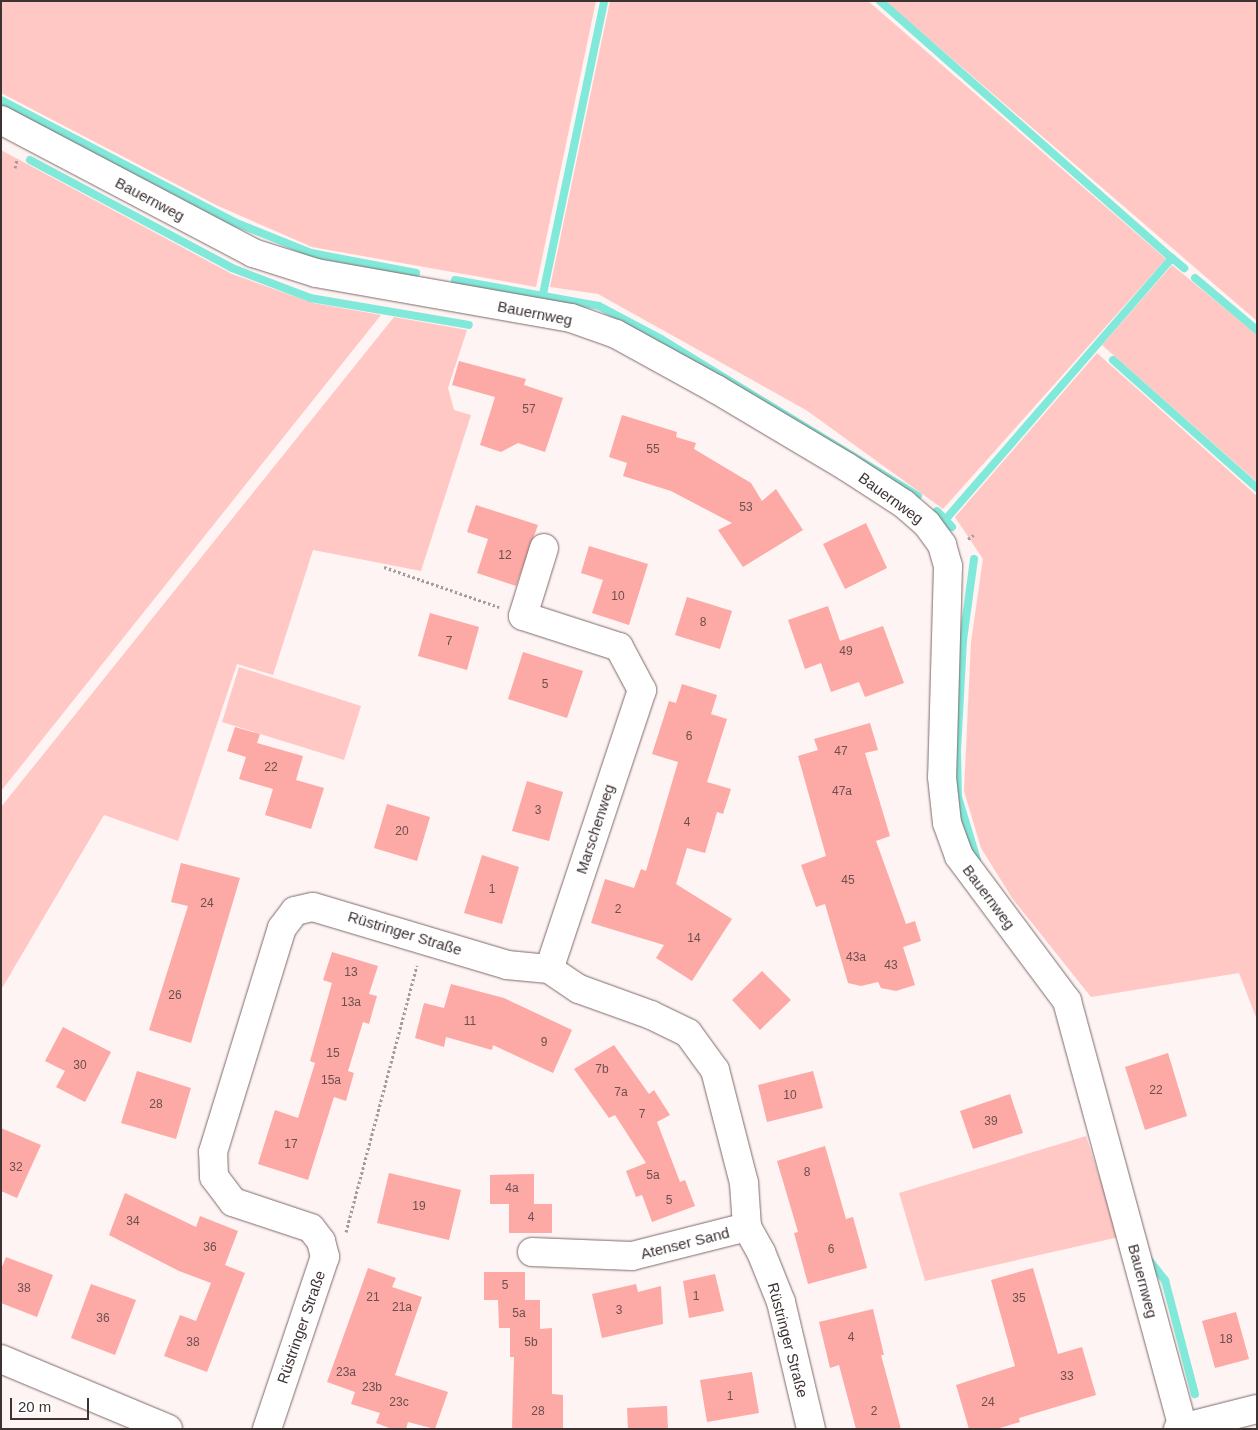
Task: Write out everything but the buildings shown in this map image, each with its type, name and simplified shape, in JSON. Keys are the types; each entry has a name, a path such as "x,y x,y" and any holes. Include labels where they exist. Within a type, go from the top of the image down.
{"street":[{"name":"Bauernweg","path":"1,120 253,253 316,273 571,318 616,334 716,389 848,467 904,504 927,524 942,545 948,566 942,776 947,823 959,856 1067,1001 1181,1428"},
{"path":"523,616 544,548"},
{"name":"Marschenweg","path":"523,616 619,647 642,690 549,969"},
{"name":"Rüstringer Straße","path":"267,1429 325,1257 321,1241 311,1228 234,1202 214,1177 213,1152 282,928 295,911 313,907 424,938 508,965 549,969 579,989 651,1015 688,1033 715,1070 744,1183 748,1227 762,1252 781,1302 811,1429"},
{"name":"Atenser Sand","path":"532,1252 632,1256 748,1227"},
{"path":"1,1359 168,1429"},
{"path":"1181,1428 1257,1409"}],"path":[{"path":"384,568 523,616"},
{"path":"321,1241 347,1231 424,938"}],"shaded area":[{"path":"1,1 596,1 536,287 312,247 216,205 1,93"},
{"path":"610,1 868,1 1166,259 943,509 806,410 598,294 550,287"},
{"path":"885,1 1257,1 1257,321"},
{"path":"1,150 232,274 313,303 381,315 1,791"},
{"path":"1172,265 1257,335 1257,482 1102,345"},
{"path":"394,317 467,330 448,388 454,410 471,415 421,571 313,550 273,675 237,664 178,841 104,815 1,990 1,807"},
{"path":"1097,353 1257,496 1257,1020 1239,973 1091,997 1012,898 981,848 964,791 971,642 983,559 955,517"},
{"path":"239,667 361,706 344,760 222,722"},
{"path":"1086,1136 1119,1237 925,1281 899,1193"}],"waterway":[{"path":"543,294 604,1"},
{"path":"880,1 1172,258 946,519"},
{"path":"1,100 234,222 311,253 416,273"},
{"path":"30,160 232,268 310,298 469,325"},
{"path":"1172,258 1184,268"},
{"path":"1195,278 1257,330"},
{"path":"455,280 599,306 661,339 918,496"},
{"path":"1113,360 1257,488"},
{"path":"937,511 952,527"},
{"path":"974,559 963,640 957,750 958,797 977,860"},
{"path":"1146,1256 1165,1280 1195,1394"}]}
